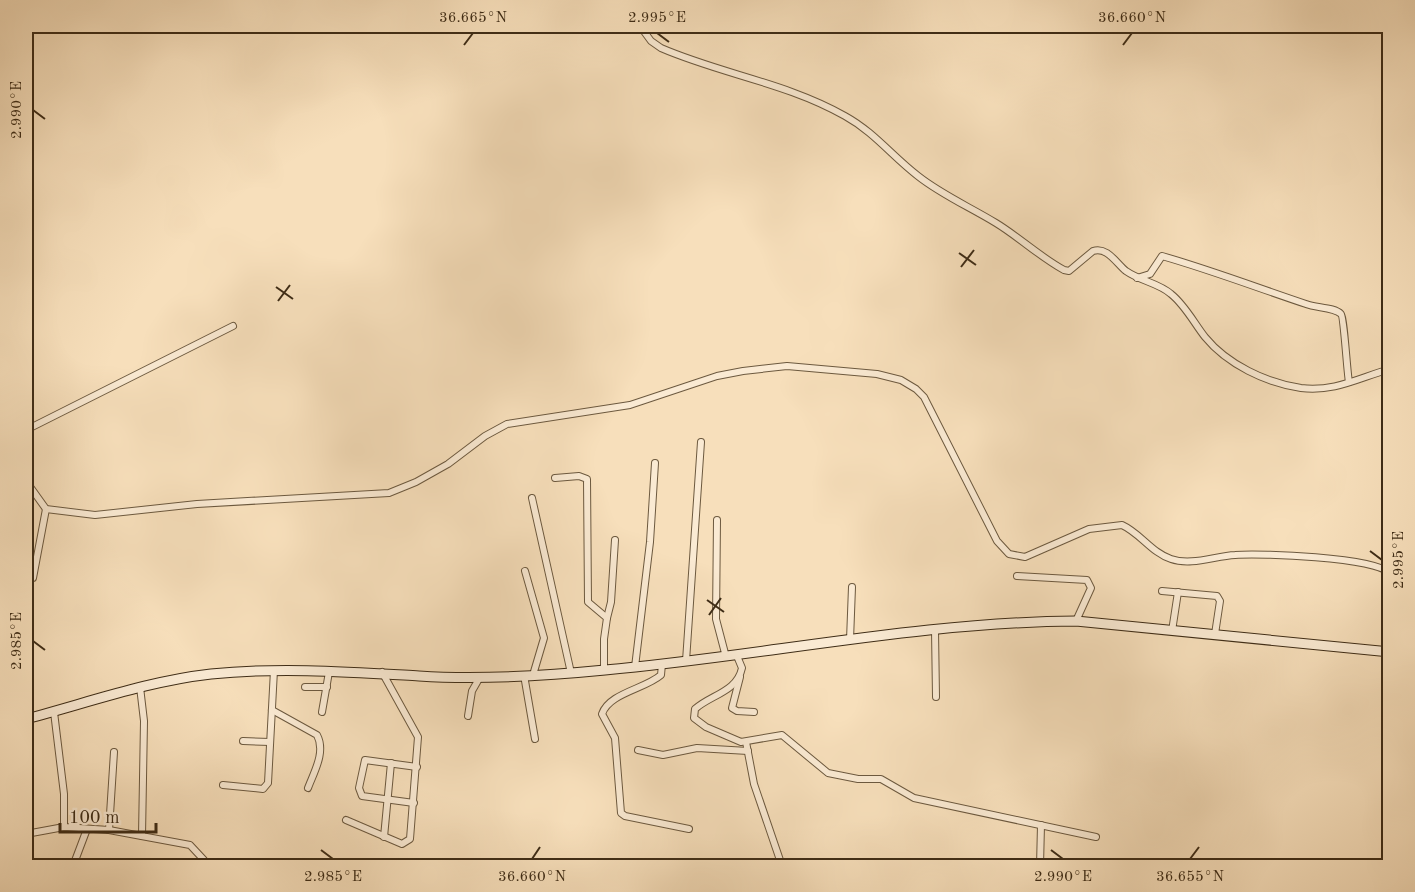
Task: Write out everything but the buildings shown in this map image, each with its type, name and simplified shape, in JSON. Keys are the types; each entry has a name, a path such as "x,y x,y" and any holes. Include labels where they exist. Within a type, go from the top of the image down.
{"main road":[{"path":"26,719 169,679 274,670 480,677 604,671 935,630 1029,621 1076,621 1389,652"}],"street":[{"path":"640,26 651,41 661,48 737,76 766,82 843,115 878,138 905,165 931,186 997,224 1064,270 1069,272 1097,249 1113,258 1136,278 1169,291 1180,301 1215,347 1258,376 1300,387 1324,389 1340,387 1348,382 1389,369"},
{"path":"1136,278 1150,274 1162,256 1264,287 1308,305 1340,312 1344,317 1344,350 1348,382"},
{"path":"26,430 233,326"},
{"path":"46,509 95,516 197,504 389,493 416,482 448,464 485,436 507,424 630,405 717,376 787,366 877,374 902,380 916,389 924,397 997,541 1009,554 1025,557 1089,529 1122,525 1170,559 1205,560 1236,555 1358,561 1389,573"},
{"path":"686,661 701,442"},
{"path":"635,667 650,542 655,463"},
{"path":"555,478 579,476 587,479 588,602 607,618"},
{"path":"26,481 46,509 33,578"},
{"path":"532,498 571,672"},
{"path":"717,520 716,619 726,657"},
{"path":"604,671 603,639 611,602 615,540"},
{"path":"525,571 544,638 529,675 535,739"},
{"path":"1017,576 1088,580 1091,588 1076,621"},
{"path":"850,640 852,587"},
{"path":"1162,591 1214,594 1219,598 1215,634"},
{"path":"1172,631 1178,592"},
{"path":"935,630 936,697"},
{"path":"737,656 741,674 732,708 737,711 754,712"},
{"path":"662,664 661,675 654,681 609,702 602,714 615,738 621,813 625,816 689,829"},
{"path":"223,785 266,787 274,670"},
{"path":"322,712 329,672"},
{"path":"346,820 384,837 407,843 410,839 418,737 382,672"},
{"path":"741,674 729,688 695,709 694,718 706,728 746,742 782,735 828,773 858,779 881,779 914,798 1096,837"},
{"path":"468,716 473,688 480,677"},
{"path":"140,687 144,721 142,836"},
{"path":"305,687 327,687"},
{"path":"272,710 317,735 320,742 320,756 308,788"},
{"path":"54,712 64,794 64,827"},
{"path":"243,741 270,742"},
{"path":"746,742 756,790 782,867"},
{"path":"638,750 663,754 697,748 748,751"},
{"path":"109,830 114,752"},
{"path":"414,803 362,796 359,788 365,760 417,767"},
{"path":"384,837 391,763"},
{"path":"1040,867 1041,825"},
{"path":"26,834 64,827 109,830 190,845 204,860"},
{"path":"73,867 87,829"}]}
